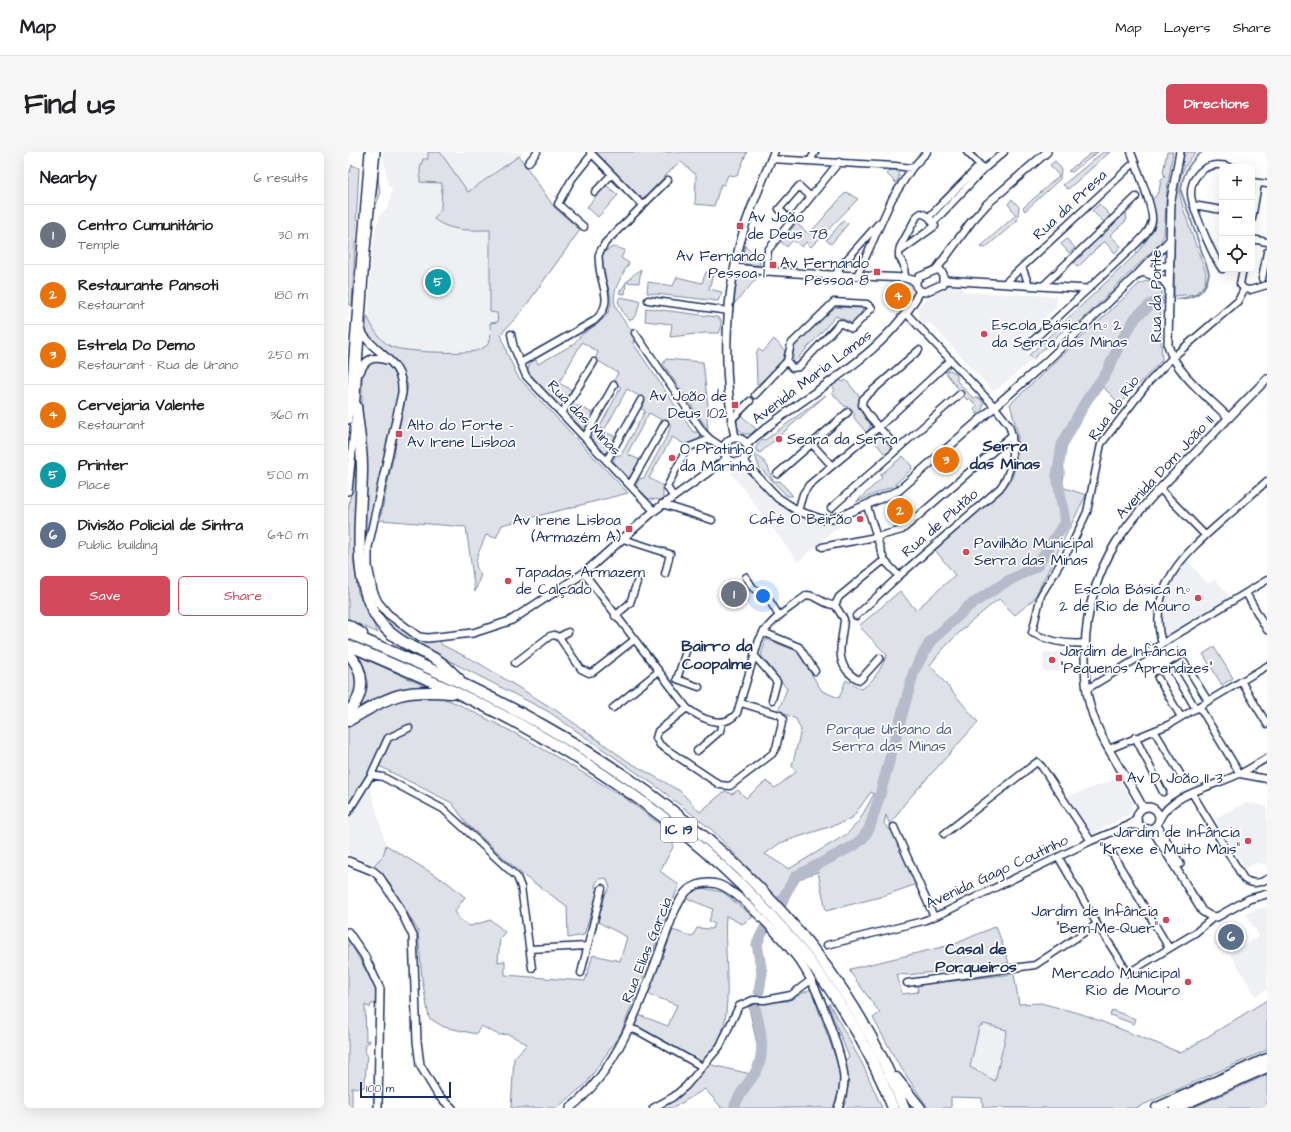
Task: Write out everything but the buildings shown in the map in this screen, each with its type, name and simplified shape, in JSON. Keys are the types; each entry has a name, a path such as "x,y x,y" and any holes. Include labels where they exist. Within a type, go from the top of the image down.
{"highway":[{"path":"356,406 362,466 358,568 363,595 378,620 390,633 400,641 443,664 462,689"},
{"path":"348,625 386,649"},
{"name":"IC 19","path":"348,633 386,649 462,689"},
{"name":"IC 19","path":"348,645 462,689 548,728 632,781 712,844 764,900 814,967 846,1014 876,1069 893,1108"},
{"path":"348,653 355,663 362,679 359,695 348,712"},
{"path":"348,721 381,701 405,692 462,689"},
{"name":"IC 19","path":"785,929 840,985 874,1040 887,1066 904,1108"},
{"path":"1157,1108 1267,1059"},
{"path":"887,1066 920,1108"},
{"path":"1175,1108 1267,1068"}],"street":[{"path":"348,491 362,333 371,162 370,152"},
{"path":"348,420 371,162 376,152"},
{"path":"528,163 537,152"},
{"path":"735,438 731,420 727,358 729,311 735,268 744,229 774,152"},
{"path":"810,161 815,152"},
{"path":"857,276 882,220 901,184 912,168 927,152"},
{"path":"967,152 982,167"},
{"path":"928,217 982,167 1004,152"},
{"path":"936,270 940,270 943,274 943,284 929,290 920,291 916,286 916,281 919,277 936,270 970,222 981,210 1047,152"},
{"path":"1027,346 1143,237 1152,220 1151,210 1132,152"},
{"name":"Rua da Ponte","path":"1180,152 1171,200 1168,340 1172,358 1181,371 1229,418"},
{"path":"584,227 558,204 572,179 591,153 642,205"},
{"path":"771,159 839,162 912,168"},
{"path":"766,272 768,250 839,162"},
{"name":"Rua da Presa","path":"1005,283 1135,162"},
{"path":"1219,166 1213,165 1205,168 1198,174 1191,191 1193,205 1219,263"},
{"path":"933,223 982,167"},
{"path":"595,192 611,174"},
{"path":"520,363 594,321 601,315 606,304 607,297 600,275 599,254 605,243 668,180"},
{"path":"1255,183 1267,184"},
{"path":"791,220 779,209 799,186 811,197"},
{"path":"1043,286 1136,198"},
{"path":"1193,205 1219,209"},
{"path":"899,252 935,226 928,217 921,213 917,216 900,247 899,252 899,257 904,265 905,278"},
{"path":"836,276 840,267 882,220"},
{"path":"742,460 778,498 798,511 822,519 832,519 867,506 898,491 1046,362 1142,274 1169,240"},
{"path":"1255,240 1267,242"},
{"path":"1262,279 1267,252"},
{"path":"1142,274 1169,266"},
{"path":"1022,267 1029,285"},
{"path":"735,268 766,272 905,278 916,281"},
{"path":"1242,272 1240,284 1244,290 1267,285"},
{"path":"1142,274 1163,280 1169,288"},
{"path":"944,280 1088,289"},
{"name":"Rua do Rio","path":"1086,643 1074,644 1057,642 1032,633 1041,595 1072,544 1087,512 1101,444 1130,403 1172,358 1238,301 1244,290"},
{"name":"Avenida Maria Lamas","path":"747,444 771,424 866,355 886,336 906,313 920,291"},
{"path":"648,300 729,311"},
{"path":"755,395 786,362 791,344 834,302 867,304 872,308 852,329 840,323 799,367 792,368 786,362"},
{"path":"822,548 902,530 1012,435 1009,424 994,406 906,313"},
{"path":"362,333 368,343 391,361 402,378 402,393 368,554 373,591 378,602 388,614 419,637 428,638 473,633 510,621 584,573 672,496 728,458"},
{"path":"635,333 710,439 725,449 728,458 734,461 742,460 747,455 747,444 742,439 735,438 728,442 725,449"},
{"name":"Rua das Minas","path":"510,334 514,348 526,376 654,511"},
{"path":"898,449 869,416 862,405 863,400 919,350"},
{"path":"358,377 362,365 368,359 379,358 391,361"},
{"path":"798,511 809,485 879,427 951,360"},
{"path":"562,413 594,362"},
{"name":"Avenida Dom João II","path":"1143,808 1109,749 1090,709 1087,689 1086,643 1090,608 1096,584 1107,559 1125,528 1160,489 1267,379"},
{"path":"585,437 614,385"},
{"path":"831,508 960,394"},
{"path":"607,460 641,400"},
{"path":"731,420 750,401"},
{"path":"776,474 848,412"},
{"path":"630,485 665,423"},
{"name":"Rua de Plutão","path":"856,616 899,576 1000,488 1009,471 1012,455 1012,435"},
{"path":"672,496 666,487 687,448 710,439"},
{"path":"812,444 832,466"},
{"path":"1162,644 1157,627 1163,592 1176,567 1188,551 1267,481"},
{"path":"1160,489 1205,535"},
{"path":"662,504 712,520"},
{"path":"867,506 884,560 899,576"},
{"path":"623,539 670,554 665,574"},
{"path":"835,605 839,597 884,560"},
{"path":"584,573 615,616 672,686 687,708 695,714 722,723 732,719 741,704 754,655 763,632 779,616 808,595 816,596 830,606 835,605"},
{"path":"746,577 753,588 768,598 779,616"},
{"path":"1087,689 1267,580"},
{"path":"615,616 630,603 637,582"},
{"path":"1246,593 1267,630"},
{"path":"835,605 844,619 841,662 849,673 856,679 860,680 880,658"},
{"path":"559,638 568,632"},
{"path":"763,632 799,647 815,671"},
{"path":"515,663 550,636 554,635 559,638 581,669 589,673 593,672 634,640"},
{"path":"672,686 677,679 687,648"},
{"path":"754,655 777,682 772,700"},
{"path":"1208,701 1184,662 1172,669 1240,774 1265,778"},
{"path":"1109,749 1135,737 1155,732 1267,666"},
{"path":"613,708 659,671"},
{"path":"1158,678 1181,717"},
{"path":"677,679 699,687"},
{"path":"1241,681 1267,724"},
{"path":"687,708 658,731 656,738 660,745 720,785 730,786 772,754 776,748 783,719 780,715 741,704"},
{"path":"697,751 720,731 722,723"},
{"path":"348,812 371,775 388,738 409,728"},
{"path":"1155,732 1181,775"},
{"path":"1135,737 1163,792"},
{"path":"1214,918 1206,908 1156,824 1158,812 1153,808 1143,808 1137,817 1140,826 1144,828 1156,824 1168,806 1192,793 1240,774 1267,758"},
{"path":"944,834 1037,762 1042,767 1091,841"},
{"path":"371,775 383,777 443,809 518,877 521,887 532,968"},
{"path":"1192,793 1244,879 1249,882 1258,883 1267,880"},
{"name":"Avenida Gago Coutinho","path":"827,945 934,917 967,903 1091,841 1129,825 1137,817"},
{"name":"Avenida Gago Coutinho","path":"1129,825 1140,826"},
{"path":"894,827 934,917"},
{"path":"1110,850 1169,948"},
{"path":"1059,858 1097,924 1128,973 1209,924 1214,918 1256,896 1267,894"},
{"path":"348,861 373,871 379,876 398,906 413,936 417,1042 420,1065 438,1094 452,1108"},
{"name":"Rua Elias Garcia","path":"570,1108 585,1094 617,1051 629,1028 675,910 687,890 691,887 702,884 714,884 723,887 742,900 760,917 785,929 799,961 811,980 824,1011 842,1068 843,1090 838,1108"},
{"path":"581,973 602,888"},
{"path":"907,983 1035,965 1097,924"},
{"path":"348,932 364,955 380,989 378,1108"},
{"path":"530,949 587,946"},
{"path":"653,1108 673,1097 686,1086 701,1066 720,1046 736,1010 742,1004 753,1000 765,1000 791,995 811,980"},
{"path":"629,1028 638,1031 701,1066"}],"shaded area":[{"path":"382,152 524,152 520,157 554,207 580,230 522,311 488,349 462,363 398,362 367,332 372,252 375,230 380,215 388,208 392,190 387,184"},
{"name":"Escola Básica n.º 2 da Serra das Minas","path":"949,286 961,287 964,292 1056,296 1057,306 1018,344 1033,359 998,389 993,391 930,323 925,325 920,320 917,310 922,302"},
{"path":"727,467 739,468 746,472 776,502 788,511 806,519 825,523 836,521 843,523 798,562"},
{"name":"Escola Básica n.º 2 de Rio de Mouro","path":"1187,559 1208,584 1215,579 1231,598 1164,638 1161,621 1163,606 1171,583"},
{"name":"Jardim de Infância \"Pequenos Aprendizes\"","path":"1043,652 1060,652 1060,671 1043,671"},
{"path":"1119,778 1132,801 1131,811 1127,815 1094,833 1090,833 1075,811 1076,810 1073,805 1066,797"},
{"path":"370,787 386,845 383,856 376,863 370,864 348,854 348,818"},
{"name":"Jardim de Infância \"Krexe e Muito Mais\"","path":"1245,803 1267,806 1267,865 1256,863 1245,868 1215,818"},
{"path":"1267,907 1267,989 1256,996 1230,954 1259,936 1246,914 1260,908"},
{"path":"984,1024 1007,1030 996,1081 970,1067 979,1027"}],"green space":[{"path":"428,152 440,152 468,192 519,156 554,207 580,230 522,311 501,334 507,353 518,377 628,493 502,525 496,538 486,535 476,561 476,566 481,574 475,592 466,527 380,520 408,386 398,362 369,339 366,328 367,316 380,338 392,347 398,349 433,352 468,352 480,349 489,342 490,323 498,322 497,313 490,312 490,230 468,230 454,228 434,219 441,209 442,183 420,182 420,169 423,159 428,159"},
{"path":"595,152 747,152 737,176 728,175 724,185 721,184 714,206 695,204 696,175 680,161 646,196 640,197 634,194"},
{"path":"1093,152 1098,152 1072,172 1068,171"},
{"path":"1103,152 1110,152 1068,189 1063,185"},
{"path":"1167,152 1173,152 1167,189 1164,235 1160,243 1077,325 1070,324 1033,359 1029,355 1135,255 1146,241 1154,224 1152,200 1159,192 1161,179 1165,177 1163,172"},
{"path":"1184,152 1196,152 1187,163 1183,171 1179,184 1179,191 1185,214 1206,273 1205,284 1195,294 1174,296 1174,191"},
{"path":"1055,161 1061,168 1060,179 1025,211 1023,208 1059,176 1050,165"},
{"path":"352,165 359,168 352,305 348,305 348,172 350,172"},
{"path":"377,167 380,195 373,212"},
{"path":"891,170 896,170 899,173 899,178 896,183 887,174"},
{"path":"606,185 618,195 598,217 587,207"},
{"path":"846,192 858,199 811,247 806,242 802,247 793,240 787,247 781,242 796,223 809,234"},
{"path":"1012,199 1019,207 1017,221 985,248 980,247 1016,215 1008,204"},
{"path":"1132,202 1135,205 1126,214 1127,220 1110,235 1121,246 1115,253 1104,241 1078,267 1074,263"},
{"path":"1099,204 1110,215 1104,222 1092,211"},
{"path":"844,220 848,224 831,244 826,240"},
{"path":"1067,239 1075,248 1069,253 1061,244"},
{"path":"745,246 759,258 760,265 747,265 745,263 743,256"},
{"path":"614,247 625,250 621,258 629,263 615,292 614,300 616,307 620,315 635,334 633,343 693,432 700,432 701,434 699,440 686,445 672,437 649,478 663,486 663,500 649,499 636,486 639,479 644,478 667,436 671,425 649,413 627,454 640,460 629,478 613,461 616,455 621,455 645,411 640,408 644,399 627,389 605,429 599,428 621,387 613,382 618,373 595,359 598,352 582,342 559,383 572,390 561,407 528,372 529,366 532,362 536,360 538,364 574,344 578,338 605,317 609,311 611,296 601,263 602,256 606,251"},
{"path":"641,269 639,283 627,282 634,274"},
{"path":"706,272 713,274 709,289 722,292 718,301 647,293 648,282 673,286 677,277 702,283"},
{"path":"737,275 759,276 734,304"},
{"name":"Parque Urbano da Serra das Minas","path":"1149,280 1158,284 1162,288 1160,322 1162,360 1120,404 1103,387 1079,417 1063,449 1064,474 1062,487 1086,495 1034,599 1015,615 999,599 962,630 930,665 978,722 905,803 890,825 886,815 884,824 894,834 917,884 880,897 826,911 818,872 803,877 799,880 793,887 785,907 712,830 656,786 549,712 403,637 387,624 374,606 362,564 362,377 366,367 371,362 377,361 390,367 398,384 399,394 366,565 386,616 394,624 415,639 422,642 440,641 442,645 477,662 557,711 629,762 680,791 700,812 725,791 732,794 738,790 746,798 766,781 775,788 796,772 792,766 801,730 796,719 778,711 787,689 761,655 766,639 797,651 822,691 839,698 846,680 861,689 870,683 880,670 887,655 859,626 900,591 916,610 955,575 935,550 1011,481 1016,464 1018,435 1010,404 1139,284","holes":["871,792 874,794 859,821 847,834 789,869 765,854 780,843 852,818"]},
{"path":"626,283 625,294 619,293 624,286"},
{"path":"620,297 640,301 637,313 632,320 629,320 623,313 618,301"},
{"path":"831,307 864,308 854,324 836,316 799,357 800,364 793,364 793,346"},
{"path":"646,308 717,317 721,320 721,329 719,333 670,337 672,324 645,321"},
{"path":"774,339 785,351 781,365 757,385 756,354 758,349 763,352"},
{"path":"666,359 703,362 709,416 707,417 708,430 663,364"},
{"path":"950,370 957,374 957,381 973,398 979,398 983,402 983,408 977,414 974,409 977,406 969,398 967,400 945,372"},
{"path":"839,380 843,382 846,380 860,397 860,408 863,415 871,423 869,430 866,432 854,418 854,413 851,408 844,406 832,393 835,390 832,386"},
{"path":"826,395 760,453 755,449 762,439 765,440"},
{"path":"573,406 579,406 594,414 584,430 568,414"},
{"path":"741,415 756,429 751,434 743,434 737,427 737,420"},
{"path":"595,430 603,431 616,437 606,455 590,437"},
{"path":"881,433 891,445 891,450 888,453 884,453 875,442 876,435"},
{"path":"754,452 767,465 773,480 780,481 793,496 787,496 759,467"},
{"path":"359,455 354,562 358,593 378,633 348,619 348,511 357,458"},
{"path":"903,456 911,465 912,469 893,486 856,502 882,478 880,475"},
{"path":"1214,647 1233,678 1222,685 1203,654"},
{"path":"356,655 425,686 393,691 380,697 348,717 362,694 365,681 364,674"},
{"path":"348,660 355,671 357,683 354,694 348,706"},
{"path":"417,695 439,697 456,703 526,739 624,797 674,835 673,847 660,871 679,885 621,1033 586,1084 557,1108 511,1108 514,1058 527,1044 508,1034 499,1035 481,1026 476,1034 444,1027 429,1018 422,979 418,931 390,883 373,866 383,856 386,845 448,883 465,897 455,911 459,919 470,926 491,920 505,932 500,938 498,962 505,961 505,975 585,981 593,955 620,961 627,937 598,922 605,895 610,887 606,878 599,879 595,885 597,895 584,935 568,938 567,906 524,876 467,824 452,803 379,766 387,737 355,798 348,806 348,725 393,700"},
{"path":"701,888 723,892 753,917 742,924 726,916 726,1016 716,1047 701,1062 633,1027 639,1015 668,1026 677,1005 648,994 673,930 692,937 697,928 712,929 715,924 709,921 713,909 686,898 693,891"},
{"path":"996,926 1009,963 908,975 897,974 902,994 918,992 917,985 1014,974 1019,1004 1041,1003 1085,1015 1181,1053 1267,1000 1267,1050 1136,1108 983,1108 982,1098 951,1097 951,1108 928,1108 896,1060 873,1018 880,1013 850,972 850,969 955,944","holes":["984,1024 1007,1030 995,1081 970,1067 979,1027"]},
{"path":"348,939 375,986 376,1004 371,1004 370,1008 365,1005 366,1041 370,1040 369,1043 366,1043 365,1054 367,1054 365,1087 352,1088 352,1108 348,1108"},
{"path":"811,989 841,1073 840,1095 835,1108 720,1108 721,1107 705,1089 673,1108 661,1108 677,1099 707,1064 751,1074 758,1061 759,1054 748,1003 787,1001"},
{"path":"829,1003 864,1067 882,1108 843,1108 849,1083 844,1061 849,1057 829,1007"},
{"path":"1112,1010 1136,1019 1134,1024 1110,1015"},
{"path":"1267,1075 1267,1108 1192,1108"}],"waterway":[{"path":"1176,299 1194,296 1202,290 1208,280 1209,273 1181,191 1187,169 1193,160 1202,152"},
{"path":"819,864 855,845 863,838 869,829 914,671 930,642 969,606 1006,582 1037,566 1065,522 1057,475 1062,445 1086,401 1107,372 1121,341 1136,317 1150,305 1160,300"},
{"path":"759,991 762,973 757,944 796,876 815,866"},
{"path":"734,1108 740,1094 759,1066 761,1058 762,1049 755,1007"}],"place":[{"name":"Av João de Deus 78","path":"740,226"},
{"name":"Av Fernando Pessoa 1","path":"773,265"},
{"name":"Av Fernando Pessoa 8","path":"877,272"},
{"name":"Printer","path":"438,282"},
{"name":"Cervejaria Valente","path":"898,296"},
{"name":"Escola Básica n.º 2 da Serra das Minas","path":"984,334"},
{"name":"Av João de Deus 102","path":"735,405"},
{"name":"Alto do Forte - Av Irene Lisboa","path":"399,434"},
{"name":"Seara da Serra","path":"779,439"},
{"name":"O Pratinho da Marinha","path":"672,458"},
{"name":"Estrela Do Demo","path":"946,460"},
{"name":"Restaurante Pansoti","path":"900,511"},
{"name":"Café O Beirão","path":"860,519"},
{"name":"Av Irene Lisboa (Armazém A)","path":"629,529"},
{"name":"Pavilhão Municipal Serra das Minas","path":"966,552"},
{"name":"Tapadas, Armazem de Calçado","path":"508,581"},
{"name":"Centro Cumunitário","path":"734,594"},
{"name":"Escola Básica n.º 2 de Rio de Mouro","path":"1198,598"},
{"name":"Jardim de Infância \"Pequenos Aprendizes\"","path":"1052,660"},
{"name":"Av D João II 3","path":"1119,778"},
{"name":"Jardim de Infância \"Krexe e Muito Mais\"","path":"1248,841"},
{"name":"Jardim de Infância \"Bem-Me-Quer\"","path":"1166,920"},
{"name":"Divisão Policial de Sintra","path":"1231,937"},
{"name":"Mercado Municipal Rio de Mouro","path":"1188,982"}],"district":[{"name":"Serra das Minas","path":"1005,455"},
{"name":"Bairro da Coopalme","path":"717,655"},
{"name":"Casal de Porqueiros","path":"976,958"}]}
